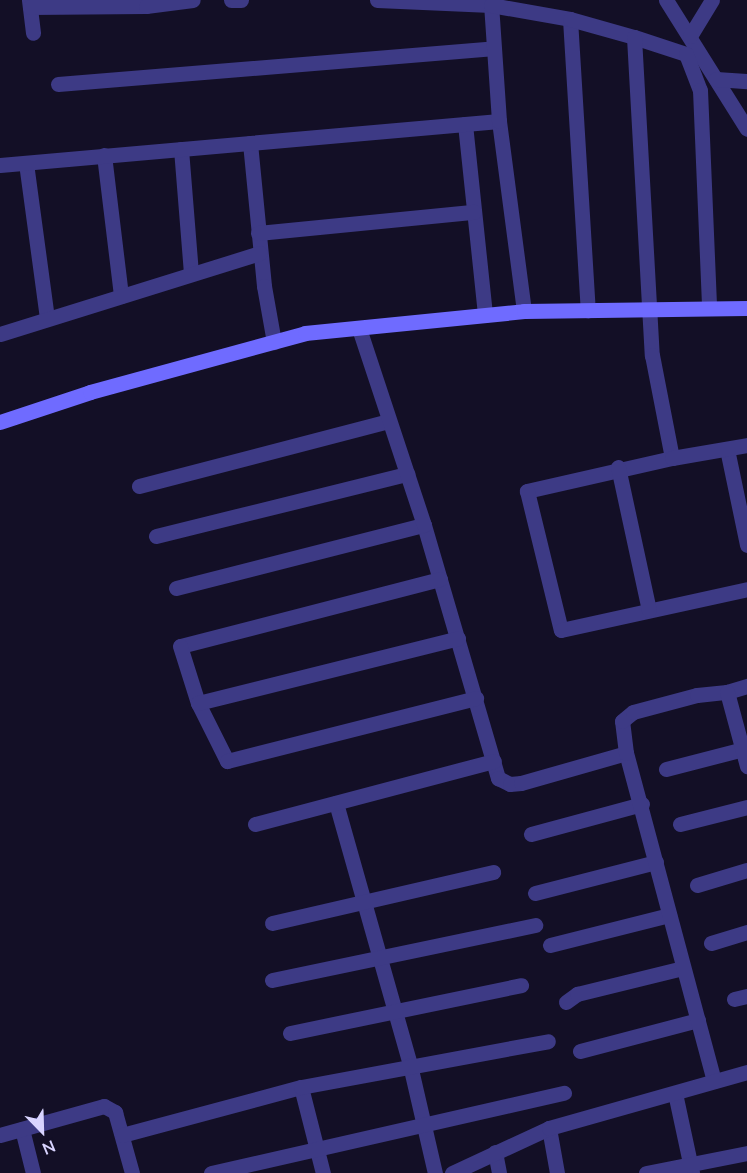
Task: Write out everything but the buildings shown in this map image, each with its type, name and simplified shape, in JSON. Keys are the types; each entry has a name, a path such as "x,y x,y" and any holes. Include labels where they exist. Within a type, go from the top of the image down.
{"street":[{"path":"33,33 30,3 146,6 193,0"},
{"path":"231,0 241,0"},
{"path":"377,0 491,3 570,19 686,54 700,90 709,308"},
{"path":"666,0 747,129"},
{"path":"690,36 712,0"},
{"path":"491,3 492,48 524,311"},
{"path":"570,19 588,310"},
{"path":"634,37 652,355 672,458"},
{"path":"58,84 492,48"},
{"path":"716,79 747,81"},
{"path":"0,165 500,121"},
{"path":"465,124 485,315"},
{"path":"250,143 260,253 274,342"},
{"path":"181,149 191,274"},
{"path":"104,155 121,296"},
{"path":"26,163 47,319"},
{"path":"258,232 474,212"},
{"path":"0,334 260,253"},
{"path":"0,422 90,392 305,333 524,311 747,308"},
{"path":"359,328 424,525 498,778 510,784 559,774 626,753"},
{"path":"139,486 389,421"},
{"path":"747,445 618,467 528,491 561,630 747,590"},
{"path":"727,449 747,545"},
{"path":"618,467 649,610"},
{"path":"156,536 407,474"},
{"path":"176,588 424,525"},
{"path":"440,579 180,646 198,703 222,759 232,762 476,698"},
{"path":"198,703 458,638"},
{"path":"714,1081 642,804 626,753 622,721 633,712 697,695 727,692 747,686"},
{"path":"727,692 745,748 747,766"},
{"path":"666,769 745,748"},
{"path":"255,825 494,761"},
{"path":"336,803 410,1065 435,1173"},
{"path":"531,834 642,804"},
{"path":"680,824 747,807"},
{"path":"535,893 656,862"},
{"path":"697,885 747,870"},
{"path":"272,923 493,872"},
{"path":"550,945 669,915"},
{"path":"272,980 535,925"},
{"path":"711,943 747,932"},
{"path":"566,1002 577,994 683,968"},
{"path":"290,1033 393,1008 520,985"},
{"path":"580,1051 698,1020"},
{"path":"122,1135 301,1088 410,1065 548,1041"},
{"path":"453,1173 549,1128 747,1072"},
{"path":"301,1088 323,1173"},
{"path":"211,1173 564,1093"},
{"path":"675,1093 691,1169"},
{"path":"0,1135 104,1106 115,1112 132,1173"},
{"path":"549,1128 557,1173"},
{"path":"22,1130 33,1173"},
{"path":"495,1152 499,1173"},
{"path":"646,1173 691,1169 747,1153"}]}
